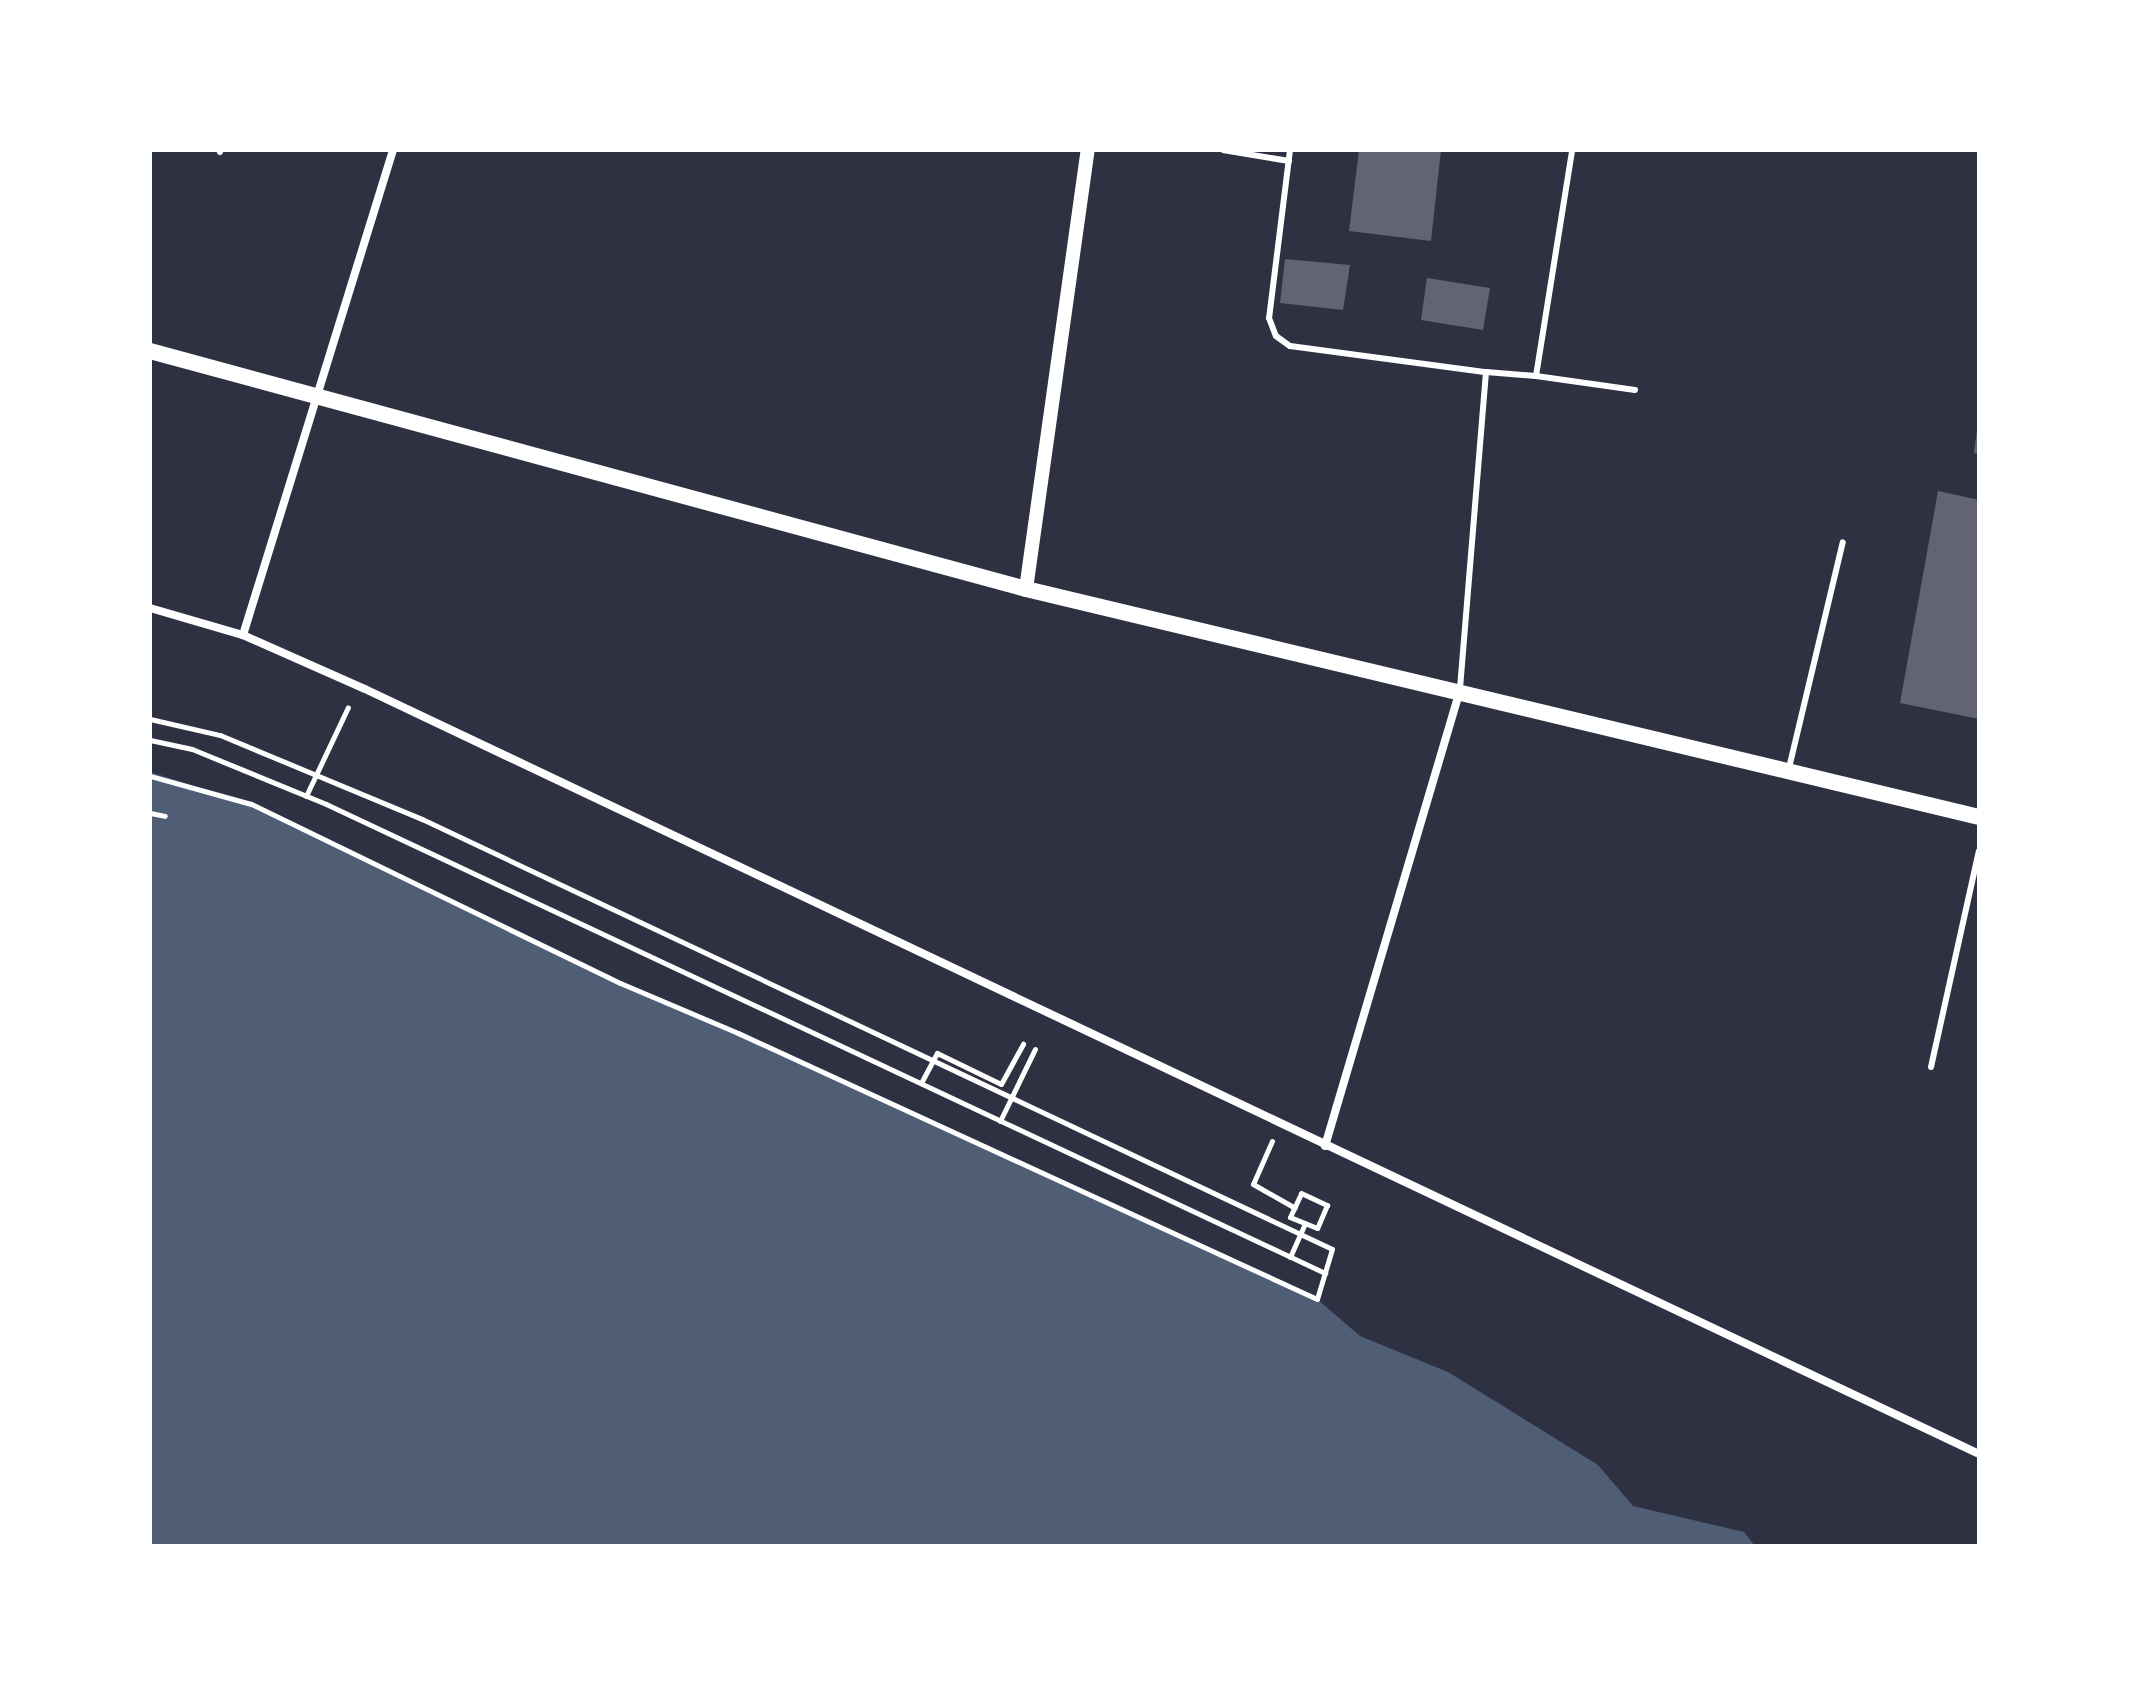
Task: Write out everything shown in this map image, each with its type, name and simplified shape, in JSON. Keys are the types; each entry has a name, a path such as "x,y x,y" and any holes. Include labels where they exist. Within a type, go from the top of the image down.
{"main road":[{"path":"150,351 1026,589 1979,817"}],"street":[{"path":"243,635 393,150"},
{"path":"1026,589 1088,150"},
{"path":"150,608 243,635 358,686 1979,1454"},
{"path":"1325,1146 1459,693"}],"lane":[{"path":"1223,150 1289,161"},
{"path":"1290,150 1269,318 1276,336 1290,346 1635,390"},
{"path":"1536,376 1572,150"},
{"path":"1459,693 1486,372"},
{"path":"1788,772 1843,542"},
{"path":"1931,1067 1979,851"}],"path":[{"path":"306,796 358,686"},
{"path":"150,719 220,735 422,819 1332,1249 1317,1299 738,1033 620,983 251,804 150,776"},
{"path":"150,740 192,749 306,796 1325,1273"},
{"path":"150,813 165,816"},
{"path":"921,1083 937,1053 1001,1084 1023,1044"},
{"path":"1000,1121 1035,1049"},
{"path":"1279,1124 1253,1184 1295,1208"},
{"path":"1301,1193 1327,1205 1317,1228 1305,1223 1290,1217 1301,1193"},
{"path":"1290,1257 1305,1223"}],"water":[{"path":"150,772 251,804 620,983 738,1033 1317,1299 1360,1336 1448,1372 1598,1465 1633,1506 1744,1532 1755,1546 150,1546"}],"building":[{"path":"1359,150 1441,150 1431,241 1349,231"},
{"path":"1285,259 1350,265 1343,310 1280,303"},
{"path":"1427,278 1490,288 1483,330 1421,320"},
{"path":"1979,429 1979,454 1974,453"},
{"path":"1938,491 1979,500 1979,719 1900,703"}]}
